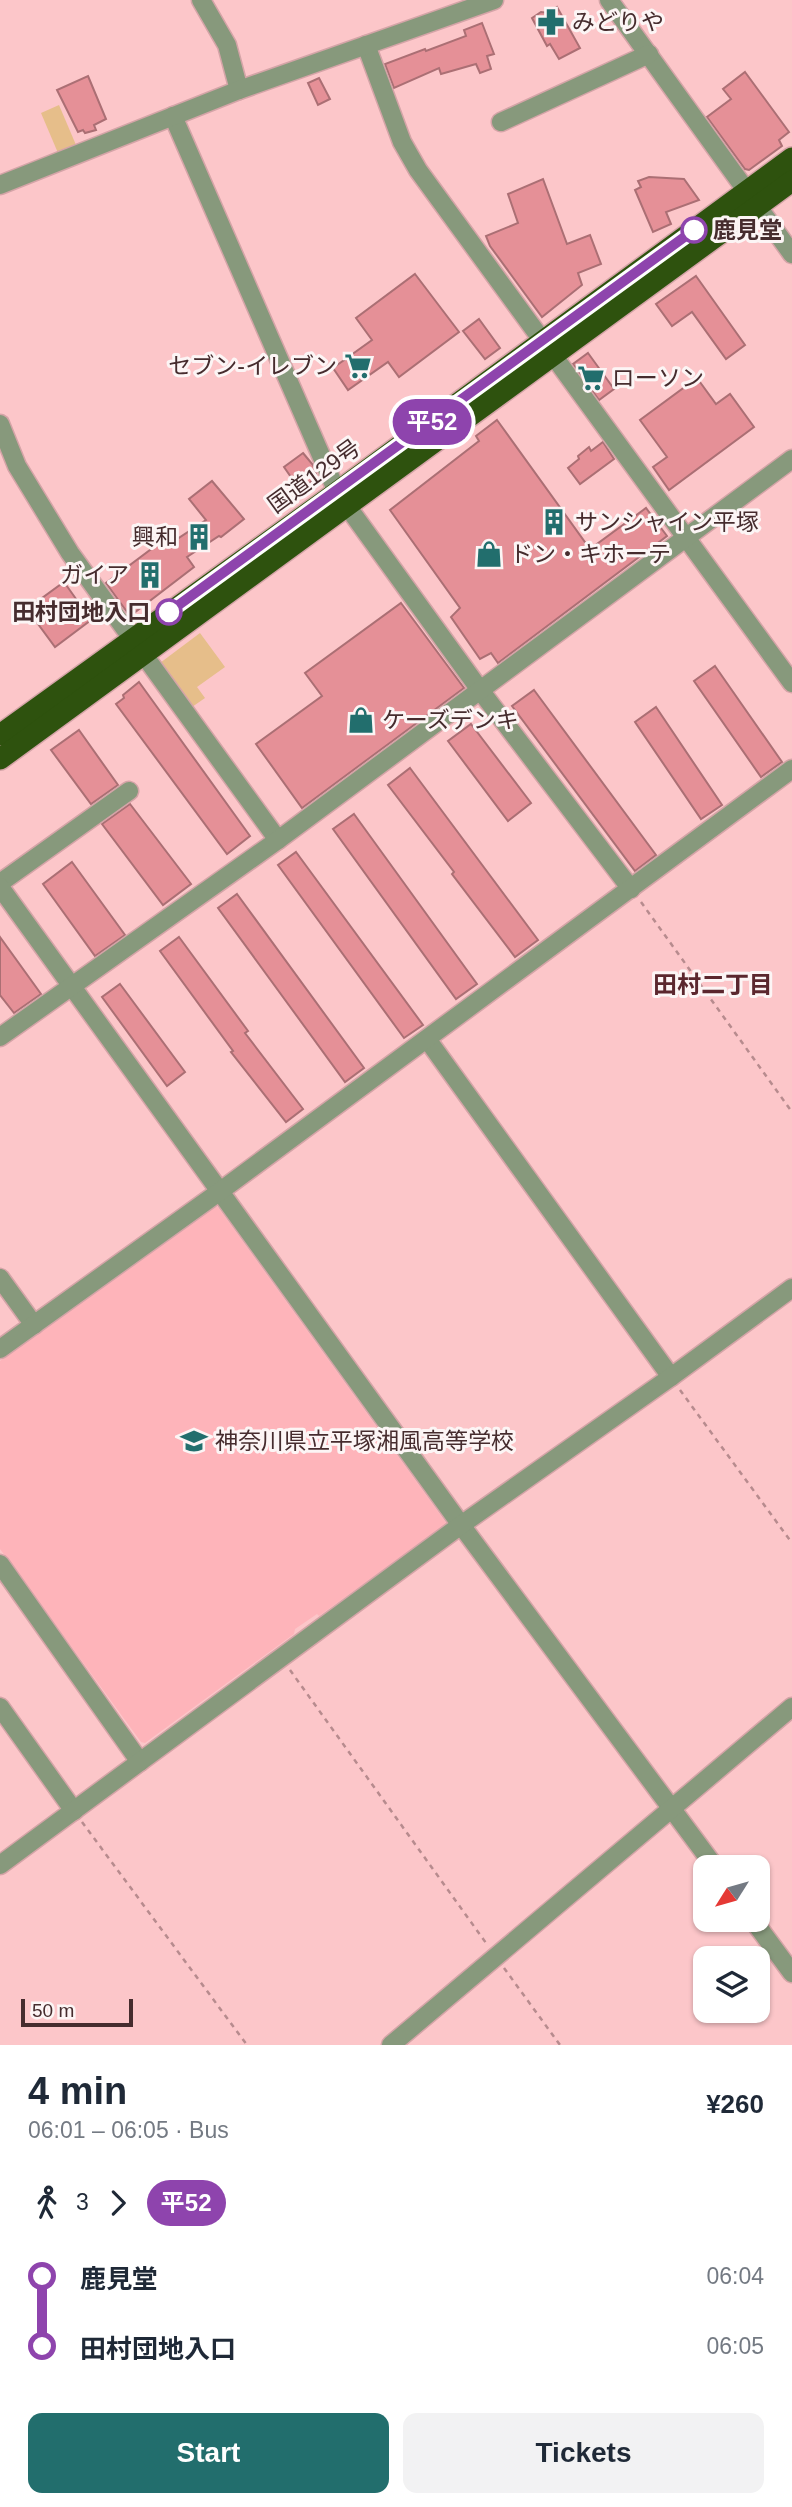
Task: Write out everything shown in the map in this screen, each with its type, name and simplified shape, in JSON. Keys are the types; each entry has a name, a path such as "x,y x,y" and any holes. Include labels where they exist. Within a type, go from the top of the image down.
{"highway":[{"name":"国道129号","path":"0,735 138,646 342,499 752,199 792,158"},
{"name":"国道129号","path":"752,199 792,181"},
{"name":"国道129号","path":"0,759 138,646"}],"street":[{"path":"201,0 227,45 239,90"},
{"path":"609,0 792,254"},
{"path":"0,185 239,90 486,1"},
{"path":"366,45 402,142 418,170 792,683"},
{"path":"501,122 649,54"},
{"path":"173,116 342,499 480,690 631,889"},
{"path":"0,424 17,466 70,553 278,840"},
{"path":"0,1037 278,840 792,459"},
{"path":"0,1349 219,1192 792,769"},
{"path":"129,791 0,885 461,1525 706,1855"},
{"path":"427,1039 671,1377"},
{"path":"0,1278 34,1325"},
{"path":"0,1865 461,1525 792,1288"},
{"path":"0,1564 140,1762"},
{"path":"0,1707 74,1811"},
{"path":"394,2044 792,1707"},
{"path":"762,1932 792,1973"}],"path":[{"path":"631,889 792,1112"},
{"path":"671,1377 792,1543"},
{"path":"281,1658 560,2045"},
{"path":"74,1811 247,2045"}],"shaded area":[{"path":"59,105 76,145 58,153 41,113"},
{"path":"200,633 225,667 197,687 205,698 192,707 160,663"},
{"name":"神奈川県立平塚湘風高等学校","path":"212,1206 218,1207 447,1524 319,1616 317,1614 295,1629 294,1634 145,1743 141,1742 0,1549 0,1361"}],"building":[{"path":"557,7 580,48 559,59 550,44 547,46 532,18 541,12 549,13"},
{"path":"482,23 494,54 487,56 491,69 480,73 476,64 441,74 439,68 394,88 385,64 466,36 464,30"},
{"path":"745,72 789,132 779,140 782,146 749,170 745,169 707,117 731,99 723,89"},
{"path":"88,76 106,119 94,125 96,130 85,133 83,130 78,132 57,90"},
{"path":"319,78 330,99 318,105 308,83"},
{"path":"649,177 684,179 699,200 666,212 671,224 653,232 635,190 641,187 638,181"},
{"path":"543,179 567,244 590,235 601,264 578,273 582,285 542,317 490,246 486,236 518,223 508,194"},
{"path":"415,274 459,332 399,377 388,362 348,390 333,368 372,340 356,318"},
{"path":"696,276 745,345 726,359 692,312 672,326 656,304"},
{"path":"479,319 500,348 485,359 463,331"},
{"name":"ローソン","path":"588,353 614,389 599,400 573,364"},
{"path":"697,378 716,404 730,394 754,427 669,490 653,467 667,457 640,420"},
{"name":"ドン・キホーテ","path":"497,420 590,549 646,508 667,536 498,663 491,653 480,659 451,617 460,608 390,510 479,441 476,436"},
{"path":"603,442 614,459 580,484 568,468 589,447 591,451"},
{"path":"303,453 313,465 317,477 300,490 284,467"},
{"path":"212,481 244,519 221,537 187,557 194,567 130,616 106,583 170,535 174,541 206,520 189,499"},
{"path":"64,582 91,620 55,647 27,609"},
{"name":"ケーズデンキ","path":"401,603 464,688 302,808 256,744 322,696 305,673"},
{"path":"715,666 782,762 761,777 694,681"},
{"path":"139,682 250,836 227,854 116,704"},
{"path":"534,690 656,855 635,871 512,706"},
{"path":"656,707 722,805 701,819 635,722"},
{"path":"471,724 531,803 508,821 448,741"},
{"path":"79,730 118,785 91,804 51,750"},
{"path":"410,768 538,940 515,957 388,785"},
{"path":"130,804 191,884 163,905 102,824"},
{"path":"354,814 477,984 456,999 333,829"},
{"path":"296,852 423,1025 404,1038 278,865"},
{"path":"72,862 125,935 95,956 43,884"},
{"path":"237,894 364,1068 345,1082 218,908"},
{"path":"0,937 41,994 14,1013 0,995"},
{"path":"179,937 248,1031 245,1033 303,1109 286,1122 231,1052 233,1051 160,951"},
{"path":"120,984 185,1072 167,1086 102,997"}],"bus line":[{"name":"平52","path":"169,612 694,230"}],"place":[{"name":"みどりや","path":"551,22"},
{"name":"鹿見堂","path":"694,230"},
{"name":"セブン-イレブン","path":"358,366"},
{"name":"ローソン","path":"591,378"},
{"name":"サンシャイン平塚","path":"554,522"},
{"name":"興和","path":"199,537"},
{"name":"ドン・キホーテ","path":"489,554"},
{"name":"ガイア","path":"150,575"},
{"name":"田村団地入口","path":"169,612"},
{"name":"ケーズデンキ","path":"361,720"},
{"name":"神奈川県立平塚湘風高等学校","path":"194,1441"}],"district":[{"name":"田村二丁目","path":"713,985"}]}
